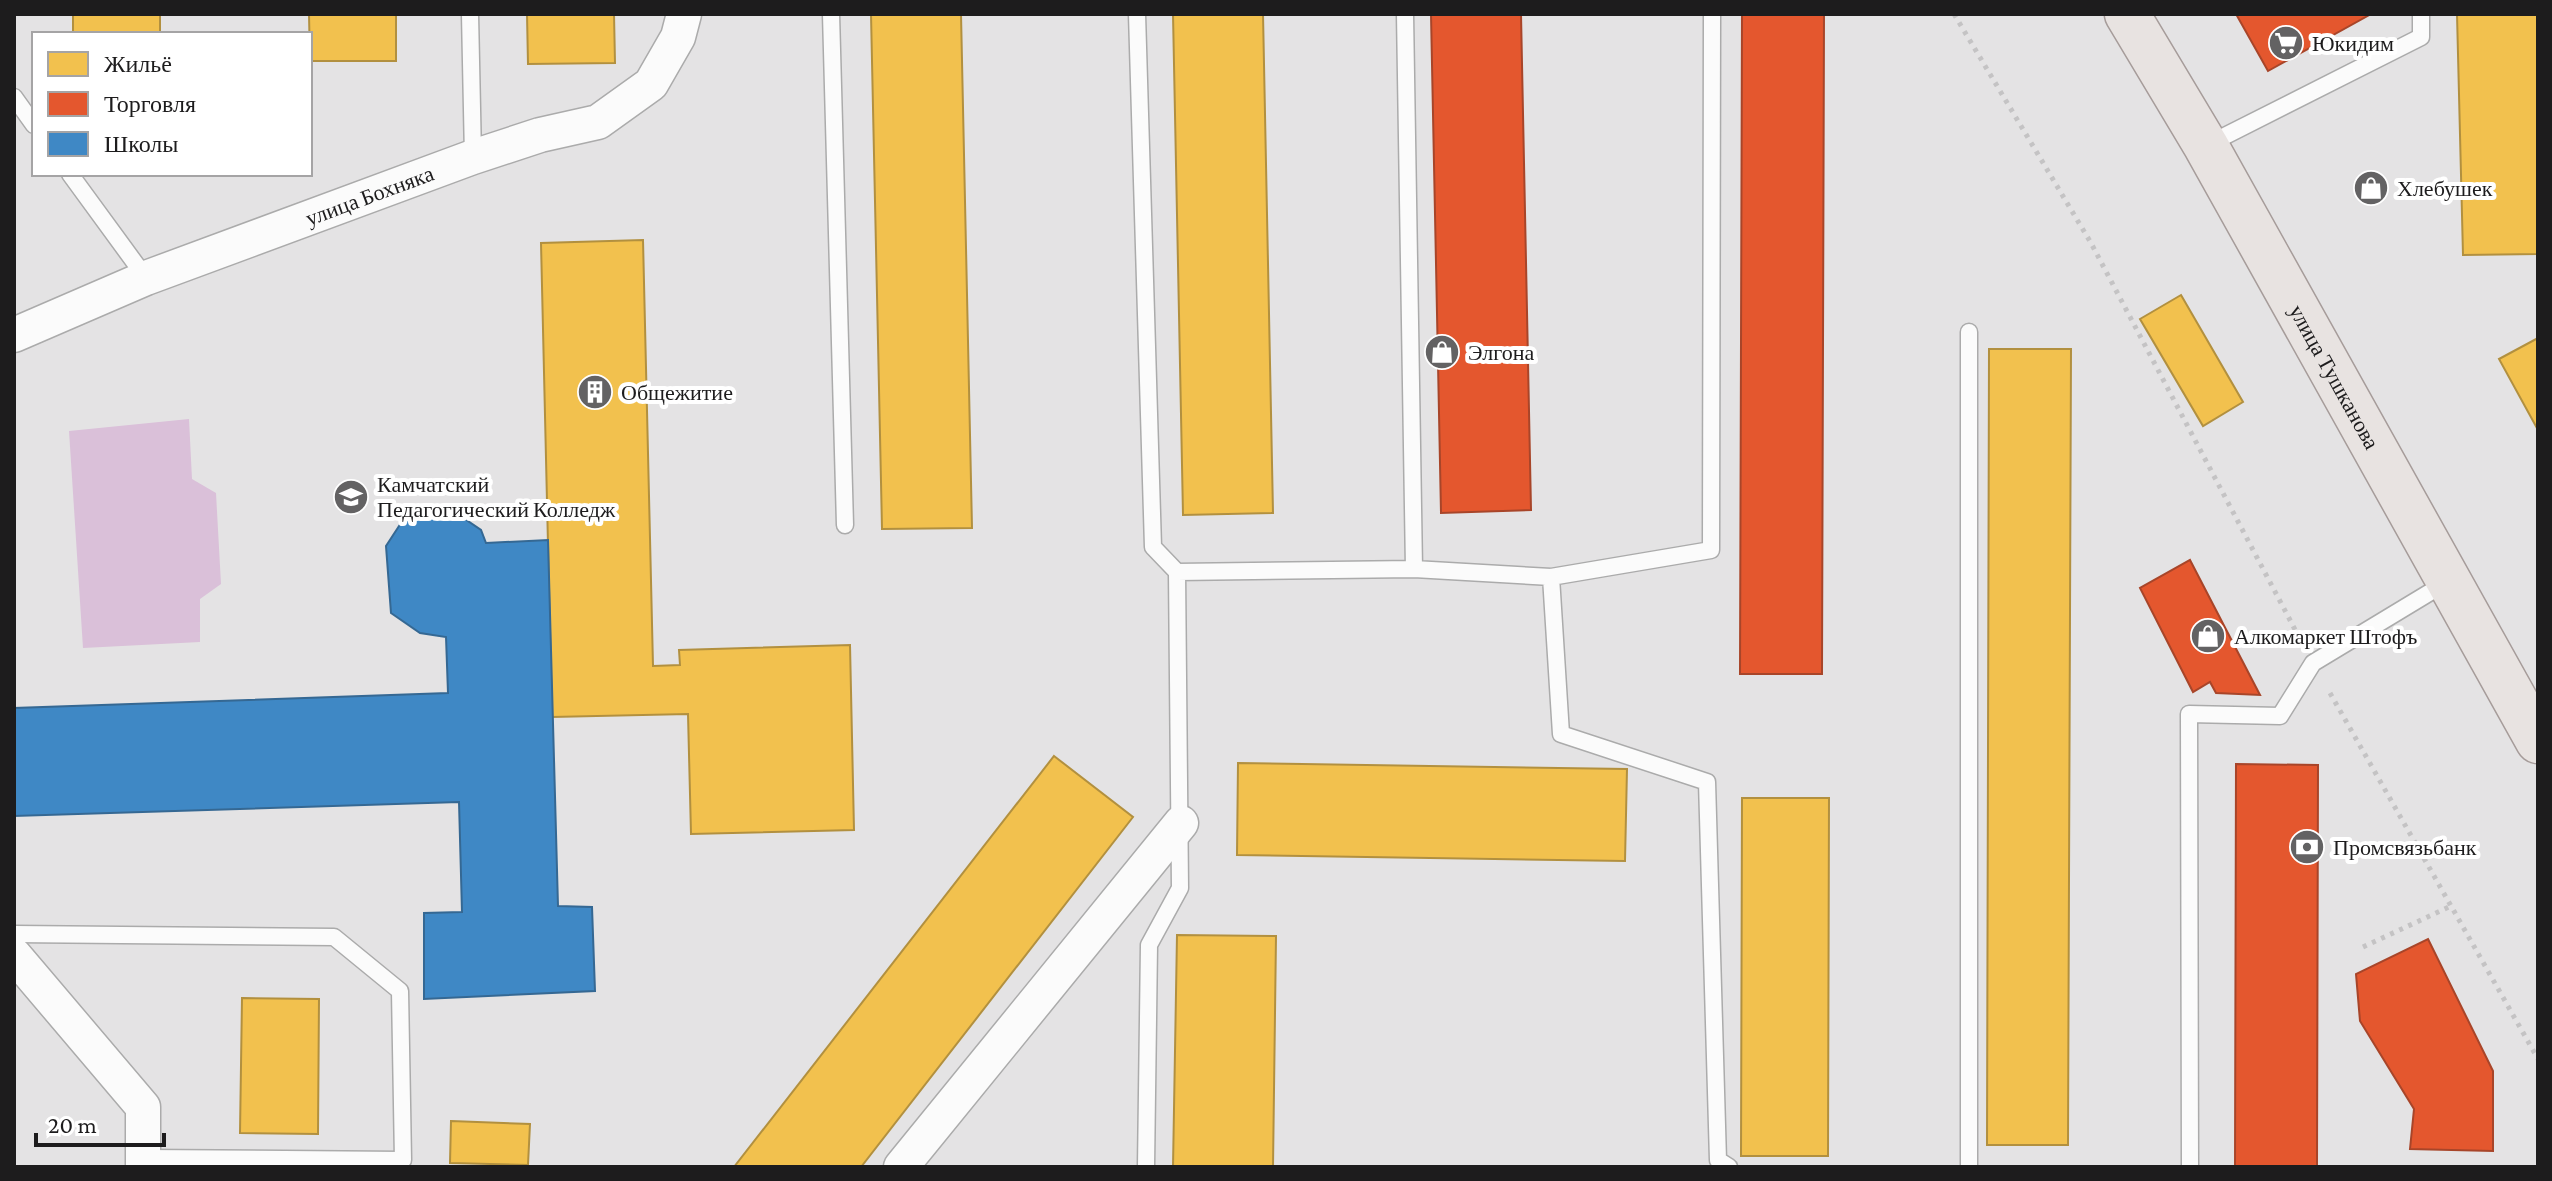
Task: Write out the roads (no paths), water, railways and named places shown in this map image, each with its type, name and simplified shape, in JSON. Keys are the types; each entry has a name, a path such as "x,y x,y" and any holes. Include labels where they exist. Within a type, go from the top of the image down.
{"main road":[{"name":"улица Тушканова","path":"2127,14 2206,146 2538,741"}],"street":[{"name":"улица Бохняка","path":"14,335 146,278 473,157 540,135 598,122 651,84 678,37 684,14"},
{"path":"901,1167 1181,823"},
{"path":"14,955 143,1107 143,1162"}],"lane":[{"path":"470,14 473,157"},
{"path":"831,14 845,525"},
{"path":"1137,14 1153,547 1177,572 1181,823 1180,888 1149,945 1146,1167"},
{"path":"1405,14 1414,569"},
{"path":"1177,572 1414,569 1551,577 1711,550 1712,14"},
{"path":"2206,146 2421,37 2421,14"},
{"path":"14,97 32,122"},
{"path":"71,176 146,278"},
{"path":"1969,332 1969,1167"},
{"path":"1551,577 1561,734 1707,782 1718,1160 1729,1167"},
{"path":"2190,1167 2189,714 2280,716 2313,663 2448,581"},
{"path":"14,934 334,937 400,991 403,1160 143,1162"}],"place":[{"name":"Юкидим","path":"2286,43"},
{"name":"Хлебушек","path":"2371,188"},
{"name":"Элгона","path":"1442,352"},
{"name":"Общежитие","path":"595,392"},
{"name":"Камчатский Педагогический Колледж","path":"351,497"},
{"name":"Алкомаркет Штофъ","path":"2208,636"},
{"name":"Промсвязьбанк","path":"2307,847"}]}
